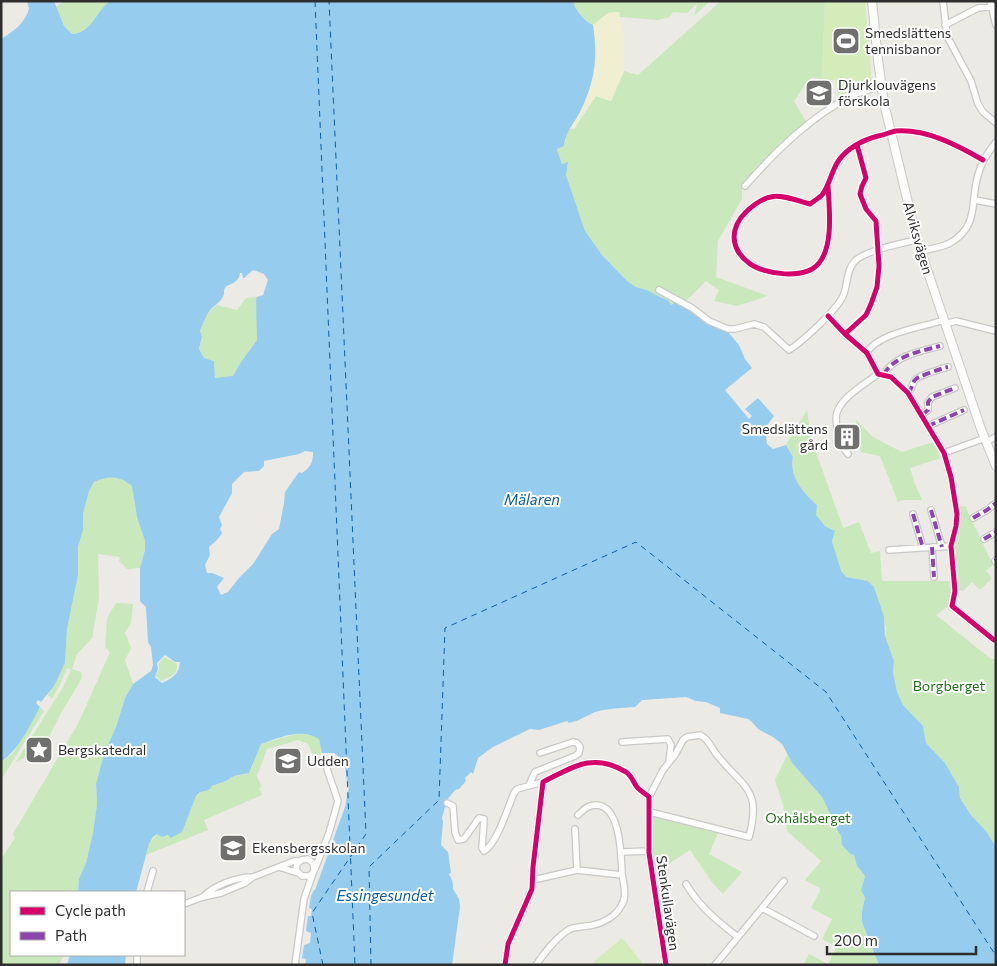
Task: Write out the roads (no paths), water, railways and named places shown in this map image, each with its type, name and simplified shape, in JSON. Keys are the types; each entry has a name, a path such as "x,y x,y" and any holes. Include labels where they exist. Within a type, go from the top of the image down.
{"street":[{"name":"Alviksvägen","path":"872,1 881,86 890,133 920,252 996,466"},
{"path":"944,1 947,36 971,81 978,104 983,112 996,123"},
{"path":"945,24 978,8 992,4 996,25"},
{"path":"745,186 759,170 810,123 850,97 881,86"},
{"path":"828,185 822,196 810,204 777,195 760,200 746,213 738,222 734,238 738,250 749,264 782,274 796,274 808,272 820,263 828,242 830,216 829,179 838,161 850,150 869,139 890,133 909,132 942,139 983,160"},
{"path":"920,252 949,244 965,231 973,212 977,177 983,160 996,142"},
{"path":"975,200 996,204"},
{"path":"659,290 692,308 709,321 728,329 754,324 764,327 788,350 828,316 842,298 849,270 857,259 867,254 917,240"},
{"path":"828,316 845,334 868,353 881,374 897,380 908,393 944,453 951,477 957,514 951,546 954,591 952,606 994,640"},
{"path":"868,353 870,347 884,338 944,322 956,321 996,331"},
{"path":"848,454 839,439 836,416 839,407 850,395 897,361 940,346"},
{"path":"908,393 912,390 914,381 918,376 948,368"},
{"path":"922,415 928,410 928,402 932,397 954,388"},
{"path":"928,426 964,410"},
{"path":"944,453 996,437"},
{"path":"973,518 996,503"},
{"path":"932,510 942,547"},
{"path":"913,514 923,548"},
{"path":"984,539 996,532"},
{"path":"889,550 951,546"},
{"path":"932,547 934,577"},
{"path":"446,803 453,806 455,832 458,840 464,839 478,818 484,819 482,848 484,851 494,841 517,789 543,782 582,763 599,762 627,773 638,788 649,797 663,770 687,737 694,734 705,737 717,755 752,795 753,813 749,837 650,812"},
{"path":"622,742 668,739 671,745 668,764"},
{"path":"529,785 535,772 575,756 579,753 580,747 577,743 573,742 540,753"},
{"path":"295,965 304,899 338,801 327,769"},
{"path":"505,965 508,944 532,889 543,782"},
{"name":"Stenkullavägen","path":"649,797 649,851 666,965"},
{"path":"536,965 560,936 572,928 594,925 608,919 621,907 625,893 616,824 610,812 601,806 593,805 585,807 578,815"},
{"path":"575,828 576,870"},
{"path":"621,852 649,851"},
{"path":"185,904 203,897 208,892 228,882 243,877 253,877 294,861 320,855"},
{"path":"308,859 313,863 314,871"},
{"path":"300,861 296,867 308,887"},
{"path":"278,867 300,875 309,876 314,871"},
{"path":"533,880 576,870 622,875"},
{"path":"147,891 153,871"},
{"path":"715,965 784,881"},
{"path":"686,884 691,893 710,915 738,937"},
{"path":"762,908 814,936"}],"water":[{"name":"Mälaren","path":"27,1 54,1 64,26 72,34 85,30 110,1 573,1 586,21 593,25 594,69 589,90 580,112 568,132 564,146 557,149 562,164 568,162 566,175 585,231 602,255 627,281 636,287 668,300 671,305 675,302 706,322 728,332 739,345 745,359 752,368 725,390 749,419 752,416 745,409 758,398 774,416 765,428 767,444 773,449 786,445 793,457 793,471 798,484 817,505 816,515 825,526 835,531 832,541 841,571 846,577 868,581 874,587 884,617 885,636 894,661 893,672 897,692 903,705 923,726 926,743 945,763 959,787 960,798 996,847 996,965 879,965 862,922 865,898 861,890 865,876 857,866 854,855 850,854 842,845 841,836 822,797 793,764 782,744 773,737 758,729 748,719 720,713 720,708 686,697 642,700 635,707 595,712 573,722 569,723 567,721 539,730 530,729 493,747 478,758 473,774 471,772 465,778 466,781 447,800 442,818 441,845 448,852 451,873 449,874 453,889 459,899 460,907 452,965 305,965 306,959 302,958 304,945 310,943 311,933 306,931 308,916 311,916 312,909 309,908 311,896 315,890 345,807 349,787 345,764 340,758 334,753 322,753 319,739 304,734 290,735 261,744 249,773 234,776 212,786 210,789 200,792 196,796 182,832 171,838 168,835 162,837 157,834 153,837 149,844 136,891 78,891 79,879 86,863 93,833 97,804 96,784 104,754 116,727 125,698 133,684 151,671 153,665 151,647 148,642 146,607 140,601 140,568 145,550 145,541 137,517 132,486 118,478 105,478 94,482 89,491 83,514 83,530 78,547 78,575 67,629 65,663 54,686 41,702 38,700 36,703 40,707 24,737 1,762 1,39 18,27 29,9","holes":["253,270 264,274 268,280 263,295 257,297 256,301 257,340 233,376 215,378 214,361 204,358 199,349 202,337 200,331 209,311 222,299 225,288 235,282 240,273 242,273 243,278","305,451 313,452 312,461 305,471 299,472 285,492 279,529 272,534 253,564 228,592 221,595 217,587 224,578 207,573 205,565 210,555 209,547 222,533 219,517 232,493 232,484 244,472 259,471 264,466 264,461","165,655 175,662 180,662 175,675 162,683 155,677 158,669 157,663"]},
{"path":"70,956 126,956 125,965 67,965"}],"place":[{"name":"Smedslättens tennisbanor","path":"846,41"},
{"name":"Djurklouvägens förskola","path":"819,93"},
{"name":"Smedslättens gård","path":"847,437"},
{"name":"Bergskatedral","path":"39,750"},
{"name":"Udden","path":"288,761"},
{"name":"Ekensbergsskolan","path":"233,848"}],"park label":[{"name":"Borgberget","path":"949,686"},
{"name":"Oxhålsberget","path":"808,818"}],"water label":[{"name":"Essingesundet","path":"385,896"}]}
